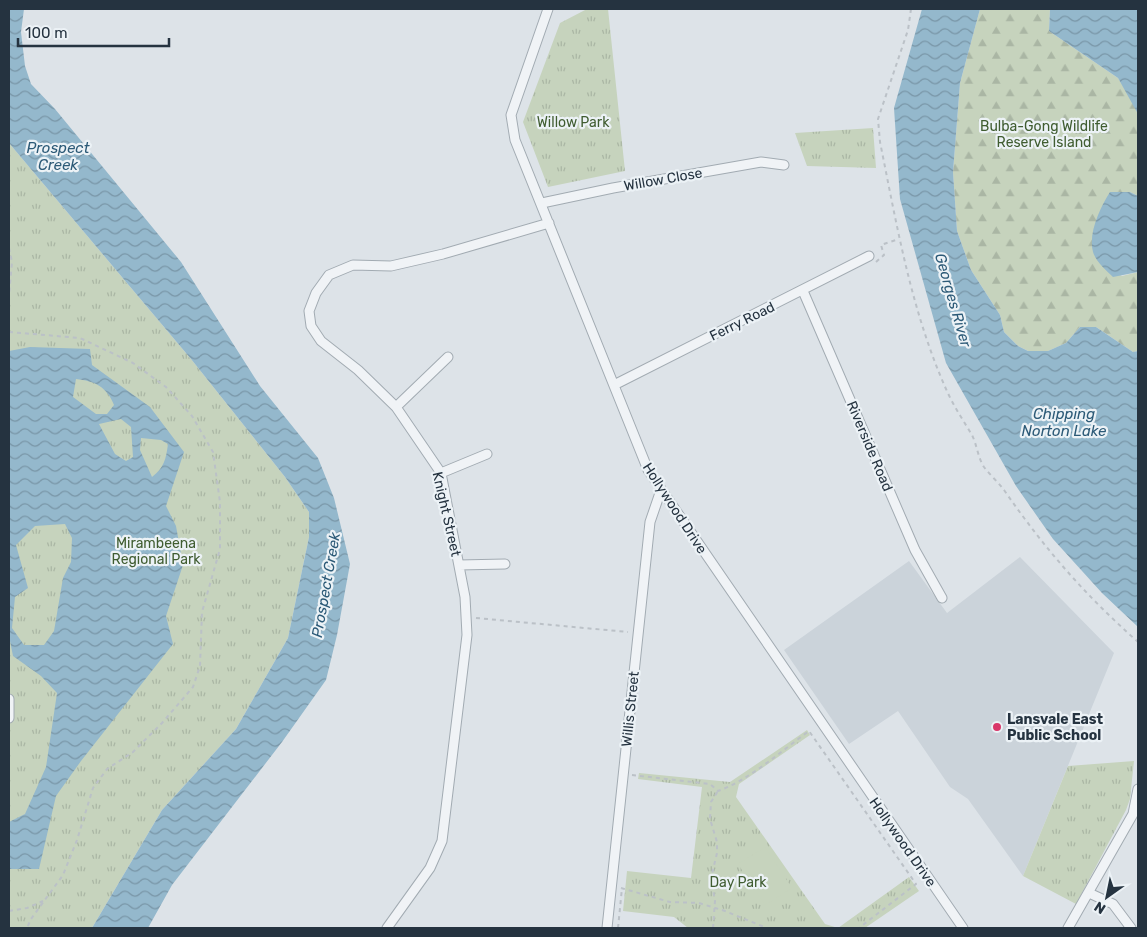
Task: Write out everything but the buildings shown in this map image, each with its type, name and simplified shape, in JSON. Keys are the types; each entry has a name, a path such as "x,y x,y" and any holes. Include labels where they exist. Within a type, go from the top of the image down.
{"street":[{"name":"Hollywood Drive","path":"548,9 511,115 515,140 648,470 963,928"},
{"name":"Willow Close","path":"542,203 613,188 762,162 784,165"},
{"name":"Knight Street","path":"387,928 430,868 442,841 466,644 465,597 441,473 396,408 358,370 321,341 311,326 309,311 316,293 329,275 353,265 391,266 443,254 549,223"},
{"name":"Ferry Road","path":"614,385 869,256"},
{"name":"Riverside Road","path":"803,291 915,550 942,598"},
{"path":"396,408 448,358"},
{"path":"441,473 487,454"},
{"name":"Willis Street","path":"607,928 650,522 661,490"},
{"path":"459,565 505,564"},
{"path":"9,699 9,718"},
{"path":"1068,928 1133,814 1138,789"},
{"path":"1089,893 1113,904 1131,928"}],"path":[{"path":"911,9 908,30 878,120 880,142 908,279 946,390 973,438 983,466 1060,565 1108,615 1138,642"},
{"path":"869,256 873,264 881,260 884,255 881,245 899,239"},
{"path":"9,248 12,262 9,295"},
{"path":"9,332 80,338 133,362 166,387 192,416 213,452 220,502 220,549 202,612 200,666 193,687 173,712 133,752 108,769 93,788 77,840 63,875 27,928"},
{"path":"466,617 638,633"},
{"path":"712,928 715,901 711,878 717,853 717,842 710,819 712,802 718,790 728,787 756,769 809,731 916,884 860,928"},
{"path":"624,774 710,784 718,790"},
{"path":"612,886 670,902 699,903 767,928"},
{"path":"618,928 622,888"},
{"path":"9,911 27,908 43,902"}],"shaded area":[{"name":"Lansvale East Public School","path":"1020,557 1114,653 1023,876 968,799 950,787 898,711 849,744 784,650 909,561 947,613"}],"green space":[{"name":"Willow Park","path":"587,9 608,9 625,171 548,187 523,122 560,23"},
{"name":"Bulba-Gong Wildlife Reserve Island","path":"980,9 1050,9 1049,31 1118,78 1138,114 1138,196 1130,192 1094,234 1094,243 1096,256 1108,268 1122,276 1138,272 1138,351 1133,352 1096,327 1080,327 1066,343 1048,351 1028,351 1018,346 1004,332 1000,315 971,270 957,231 953,172 960,83"},
{"path":"873,128 876,168 807,166 795,133"},
{"name":"Mirambeena Regional Park","path":"9,143 191,359 285,477 309,512 309,537 288,638 236,729 162,810 92,928 9,928"},
{"name":"Day Park","path":"807,730 810,735 739,784 736,797 825,924 838,928 688,928 674,917 623,911 627,871 691,878 702,787 638,779 639,773 730,782"},
{"path":"1134,761 1130,799 1126,810 1076,904 1023,876 1068,766"},
{"path":"765,847 792,888 765,905 738,864"},
{"path":"909,877 919,891 865,928 838,928"}],"water":[{"name":"Prospect Creek","path":"9,9 24,9 21,32 25,66 31,84 55,109 181,262 260,386 318,458 334,498 350,564 337,635 326,680 282,742 172,885 148,928 92,928 162,810 236,729 288,638 309,537 309,512 285,477 191,359 9,143"},
{"name":"Chipping Norton Lake","path":"922,9 980,9 960,83 953,172 957,231 971,270 1000,315 1004,332 1018,346 1028,351 1048,351 1066,343 1080,327 1096,327 1133,352 1138,351 1138,627 1102,593 1053,539 1016,486 946,363 900,199 894,108"},
{"path":"1050,9 1138,9 1138,114 1118,78 1049,31"},
{"path":"1110,192 1130,192 1138,196 1138,272 1113,277 1096,259 1092,245 1096,221 1102,205"},
{"path":"30,347 90,349 92,365 150,407 184,452 166,506 176,526 183,565 166,616 173,644 81,761 56,796 39,869 9,869 9,822 25,814 46,767 57,693 41,676 13,656 9,636 9,351","holes":["76,379 83,380 95,383 104,389 114,405 107,414 96,414 73,397","121,419 131,427 133,457 126,461 115,454 99,424","141,438 161,440 168,444 164,463 152,477 140,450","65,524 72,538 71,562 63,578 54,631 44,645 24,645 12,628 15,597 28,588 16,545 35,526"]}],"place":[{"name":"Lansvale East Public School","path":"997,727"}],"water label":[{"name":"Georges River","path":"953,300"}]}
